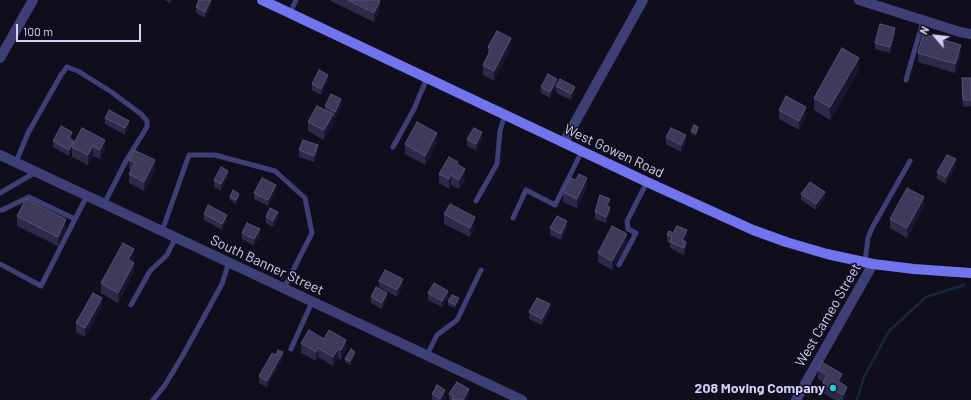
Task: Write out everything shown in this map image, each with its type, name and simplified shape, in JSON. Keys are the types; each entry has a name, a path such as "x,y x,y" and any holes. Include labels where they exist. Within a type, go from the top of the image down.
{"street":[{"path":"0,58 33,0"},
{"name":"West Gowen Road","path":"262,0 720,216 786,242 827,254 869,263 967,273"},
{"path":"564,142 643,0"},
{"path":"859,0 923,21 971,34"},
{"name":"South Banner Street","path":"0,155 522,400"},
{"name":"West Cameo Street","path":"796,400 869,263"}],"lane":[{"path":"290,13 296,0"},
{"path":"906,80 923,21"},
{"path":"16,162 28,133 61,75 67,67 78,71 116,96 147,120 147,128 127,159 104,204"},
{"path":"393,147 414,109 427,78"},
{"path":"476,201 497,164 500,131 505,114"},
{"path":"513,218 526,190 555,205 582,151"},
{"path":"162,231 189,155 215,155 276,172 305,198 312,233 284,288"},
{"path":"869,263 868,238 872,228 910,161"},
{"path":"0,193 36,172"},
{"path":"619,266 636,233 628,229 627,220 647,182"},
{"path":"0,264 41,286 87,196"},
{"path":"2,210 30,197 76,219"},
{"path":"131,305 150,271 167,255 176,237"},
{"path":"154,400 183,355 222,284 229,262"},
{"path":"427,355 438,335 457,320 481,270"},
{"path":"291,349 312,302"}],"building":[{"path":"199,0 211,0 205,12 196,7"},
{"path":"348,0 378,0 380,1 374,13"},
{"path":"880,24 895,28 890,47 875,43"},
{"path":"497,31 511,38 494,71 483,65 491,49 488,47"},
{"path":"923,34 961,45 955,64 918,53"},
{"path":"842,48 859,58 830,107 814,98"},
{"path":"319,70 328,75 321,89 312,84"},
{"path":"548,74 557,79 550,92 541,87"},
{"path":"962,78 971,78 971,100 963,100"},
{"path":"560,79 575,87 571,94 556,86"},
{"path":"331,94 341,99 335,112 325,106"},
{"path":"786,96 806,107 799,121 779,110"},
{"path":"317,106 333,114 324,130 308,122"},
{"path":"109,110 129,121 125,128 105,118"},
{"path":"417,122 437,133 425,156 405,144"},
{"path":"694,125 698,127 696,133 691,131"},
{"path":"61,126 72,132 69,138 74,141 69,150 53,141"},
{"path":"82,128 105,140 100,150 93,146 88,155 72,147"},
{"path":"474,128 482,132 476,144 467,139"},
{"path":"671,128 686,135 681,145 666,137"},
{"path":"303,140 318,145 314,156 299,150"},
{"path":"134,150 155,160 144,182 129,174 135,163 129,160"},
{"path":"947,155 956,159 946,177 937,172"},
{"path":"449,157 458,162 457,164 465,169 459,180 451,175 449,179 439,174"},
{"path":"221,167 228,171 221,184 214,180"},
{"path":"579,174 587,178 577,199 563,192 570,178 576,180"},
{"path":"262,178 276,185 268,200 254,193"},
{"path":"810,182 825,192 816,204 801,194"},
{"path":"907,188 924,197 907,228 890,219"},
{"path":"233,190 239,194 236,200 230,197"},
{"path":"600,195 610,199 606,206 610,207 606,217 595,212"},
{"path":"26,199 66,219 58,237 17,216"},
{"path":"450,204 475,217 470,228 444,214"},
{"path":"208,205 227,215 222,224 204,214"},
{"path":"270,208 278,212 273,221 266,217"},
{"path":"557,216 567,221 561,234 550,228"},
{"path":"247,223 260,229 254,239 242,233"},
{"path":"612,226 627,234 612,261 598,253"},
{"path":"677,226 687,230 682,240 686,242 684,248 670,242 672,237 667,235 669,231 673,233"},
{"path":"123,243 134,249 128,259 134,263 118,293 101,283"},
{"path":"385,270 403,279 397,290 379,281"},
{"path":"434,283 448,291 442,301 428,293"},
{"path":"376,287 387,293 382,303 371,297"},
{"path":"93,293 102,298 85,328 76,323"},
{"path":"452,295 459,298 455,305 448,301"},
{"path":"537,298 550,304 542,319 529,312"},
{"path":"309,330 324,339 329,330 346,340 341,350 338,349 333,357 318,348 316,352 301,343"},
{"path":"351,349 355,352 350,361 345,359"},
{"path":"278,350 283,352 267,381 259,376 272,353 276,355"},
{"path":"822,362 842,374 838,381 847,387 843,395 823,383 827,375 818,370"},
{"path":"457,382 469,389 463,400 452,400 454,397 449,394"},
{"path":"437,385 445,390 440,399 432,394"}],"waterway":[{"path":"857,400 864,377 889,331 926,297 964,285"}],"place":[{"name":"208 Moving Company","path":"833,388"}]}
